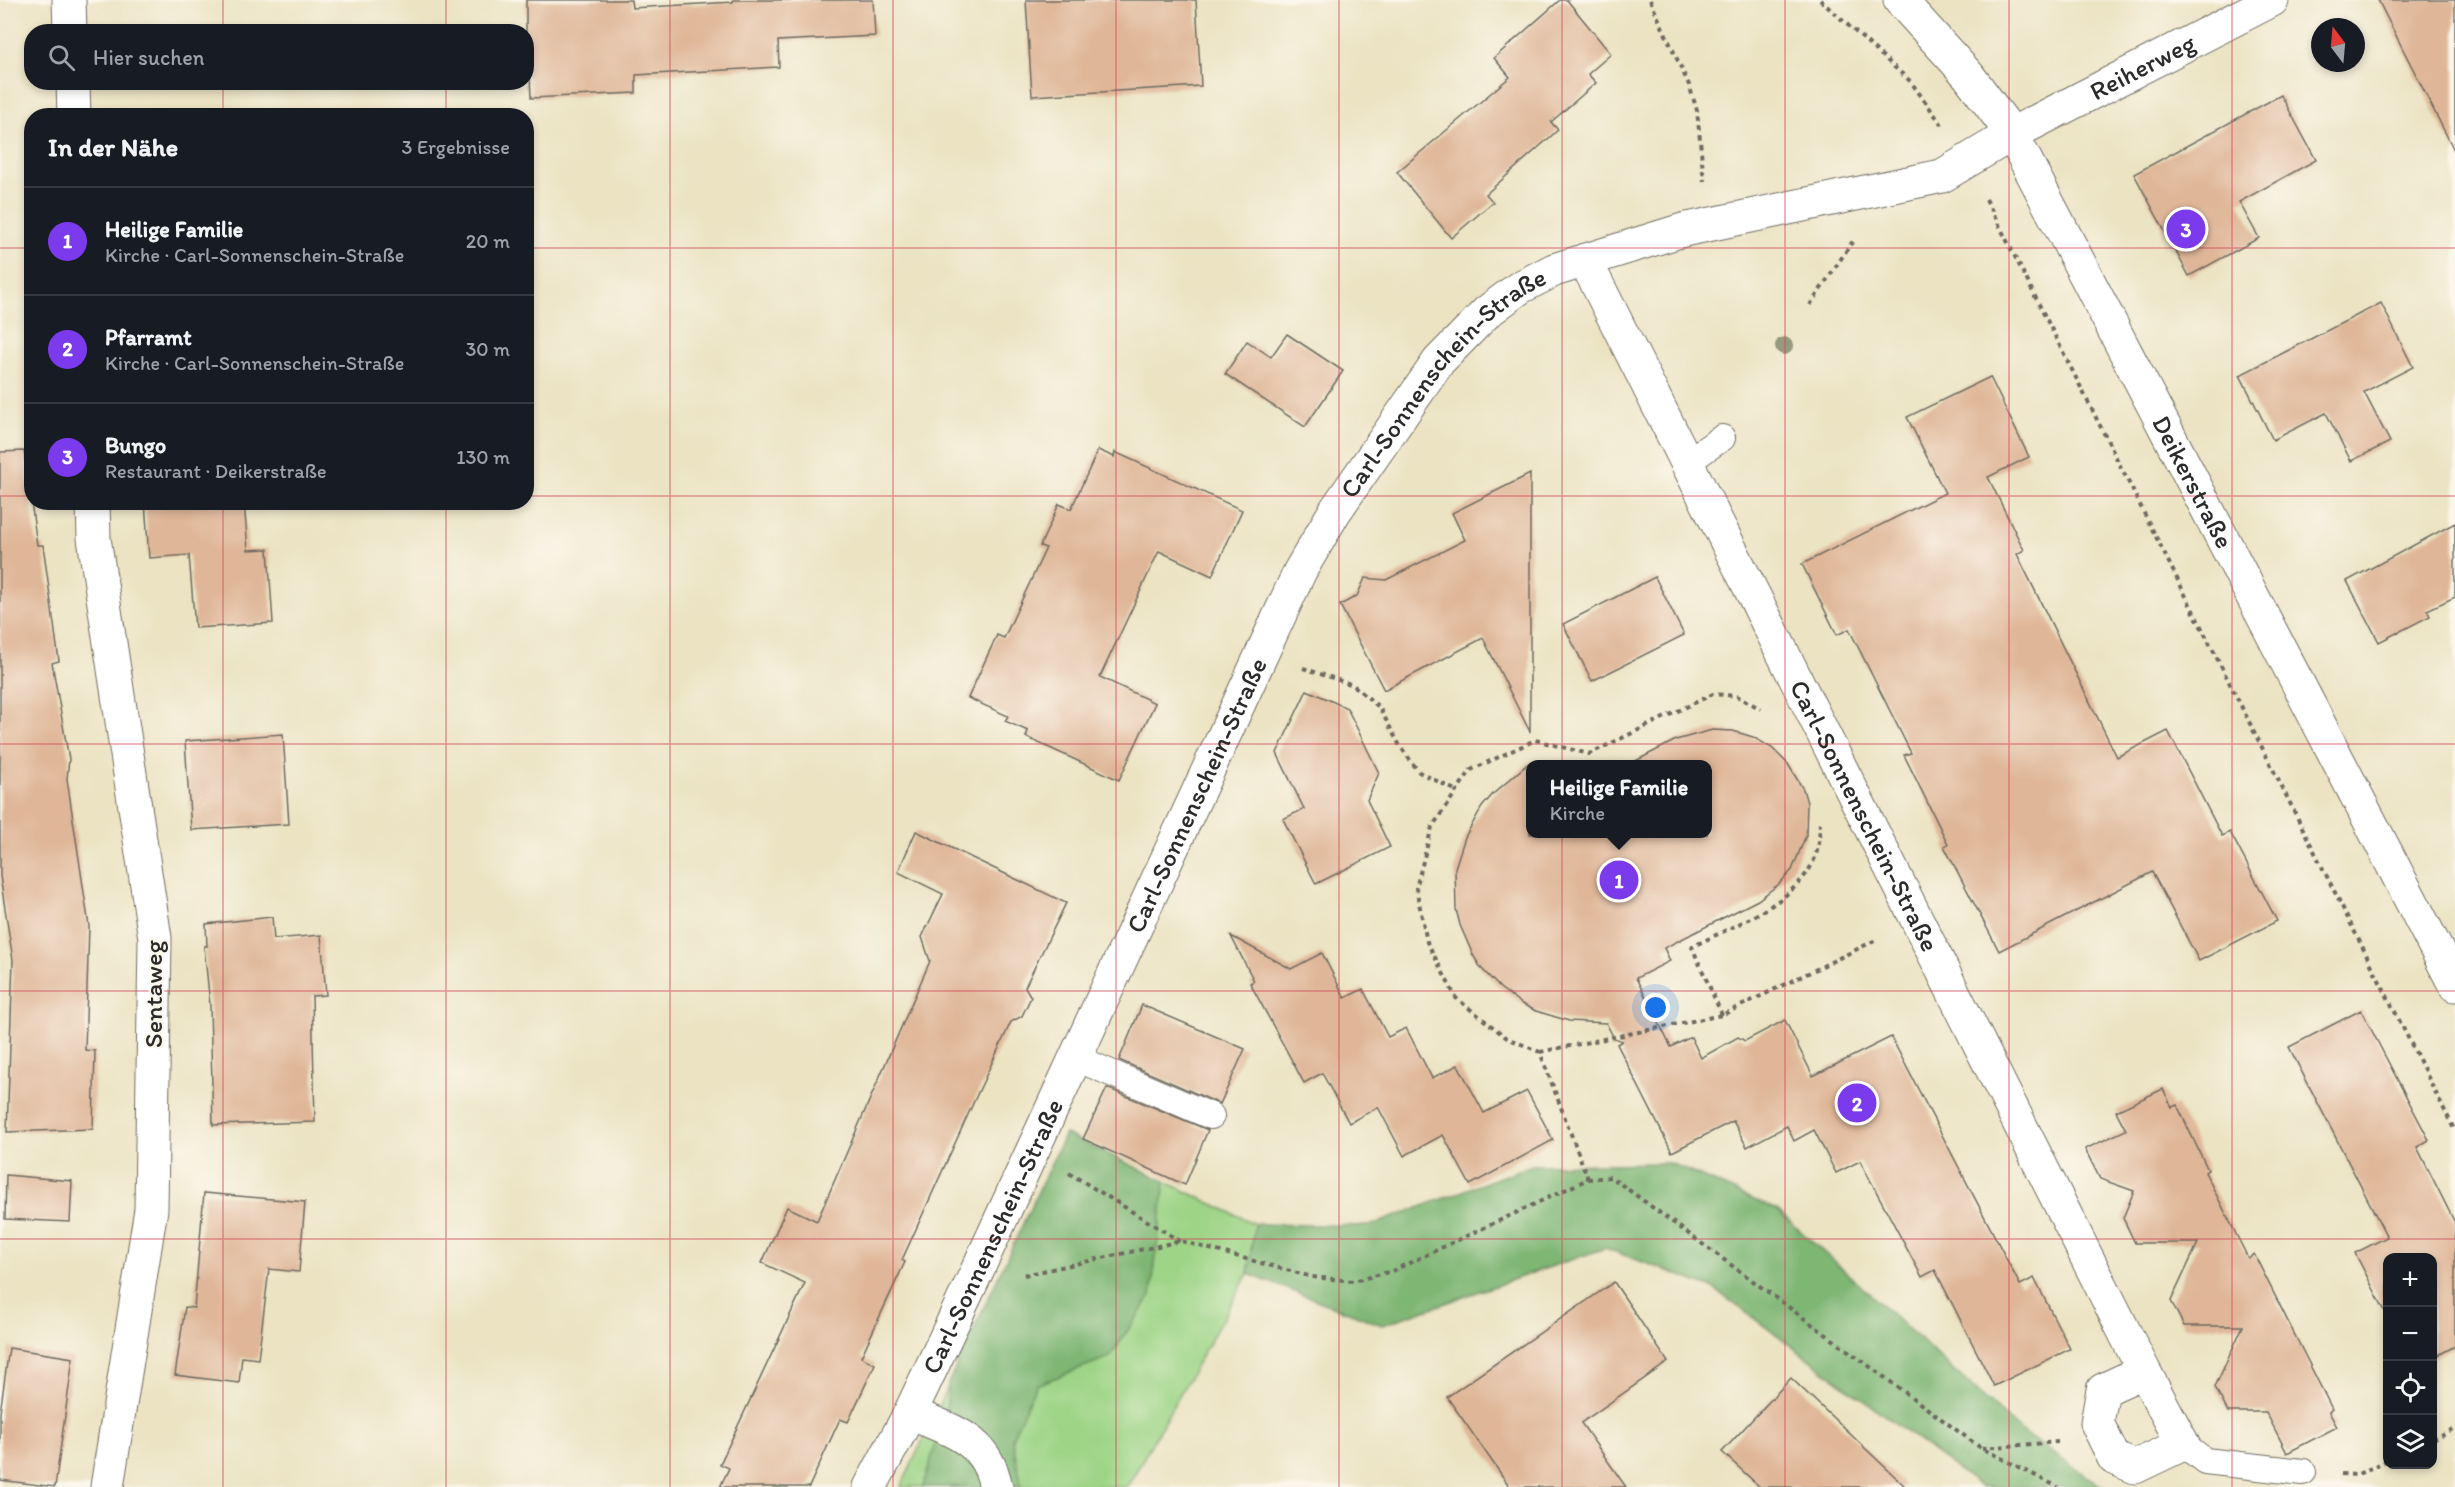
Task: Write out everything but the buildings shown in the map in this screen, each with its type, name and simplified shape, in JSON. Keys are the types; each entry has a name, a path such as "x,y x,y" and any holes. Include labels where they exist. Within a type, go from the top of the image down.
{"street":[{"path":"69,0 70,24"},
{"name":"Deikerstraße","path":"1900,0 1968,75 2012,134 2455,984"},
{"name":"Reiherweg","path":"2012,134 2272,0"},
{"path":"73,90 74,108"},
{"name":"Carl-Sonnenschein-Straße","path":"870,1487 910,1413 970,1286 1300,571 1335,511 1439,361 1487,312 1519,288 1554,270 1683,230 1942,176 2012,134"},
{"name":"Carl-Sonnenschein-Straße","path":"1586,260 1917,921 2183,1444"},
{"name":"Sentaweg","path":"93,510 94,538 154,938 151,1209 107,1487"},
{"path":"2144,1371 2103,1390 2097,1423 2114,1458 2135,1467 2183,1444"},
{"path":"910,1413 965,1436 981,1450 993,1471 996,1487"}],"lane":[{"path":"1688,462 1722,438"},
{"path":"1076,1058 1210,1116"},
{"path":"2183,1444 2205,1461 2303,1472"}],"path":[{"path":"1650,0 1689,85 1697,110 1709,224"},
{"path":"1820,0 1911,82 1967,160 2455,1131"},
{"path":"1810,305 1888,187"},
{"path":"1263,651 1313,672 1353,685 1379,707 1400,746 1419,772 1457,791"},
{"path":"1770,716 1737,696 1713,694 1589,754 1535,740 1471,770 1432,827 1416,888 1427,942 1456,998 1507,1038 1540,1052 1722,1015 1917,921"},
{"path":"1722,1015 1692,947 1780,901 1805,875 1817,851 1820,817"},
{"path":"1540,1052 1588,1179"},
{"path":"1039,1138 1069,1174 1181,1241 1312,1276 1354,1281 1392,1271 1588,1179 1611,1177 1982,1448 2058,1487"},
{"path":"970,1286 1181,1241"},
{"path":"1982,1448 2056,1442 2097,1423"},
{"path":"2437,1437 2455,1428"},
{"path":"2303,1472 2356,1474 2383,1462"}],"green space":[{"path":"1065,1134 1255,1224 1248,1274 1127,1487 901,1487"},
{"path":"1065,1134 1165,1181 1151,1296 1110,1357 1036,1385 1012,1438 1021,1483 1019,1487 923,1487 947,1404 948,1384"},
{"path":"1670,1163 1777,1210 2022,1432 2103,1487 1981,1487 1713,1288 1605,1248 1382,1325 1248,1274 1255,1224 1370,1226 1532,1165"}],"place":[{"name":"Bungo","path":"2186,229"},
{"name":"Heilige Familie","path":"1619,880"},
{"name":"Pfarramt","path":"1857,1103"}]}
